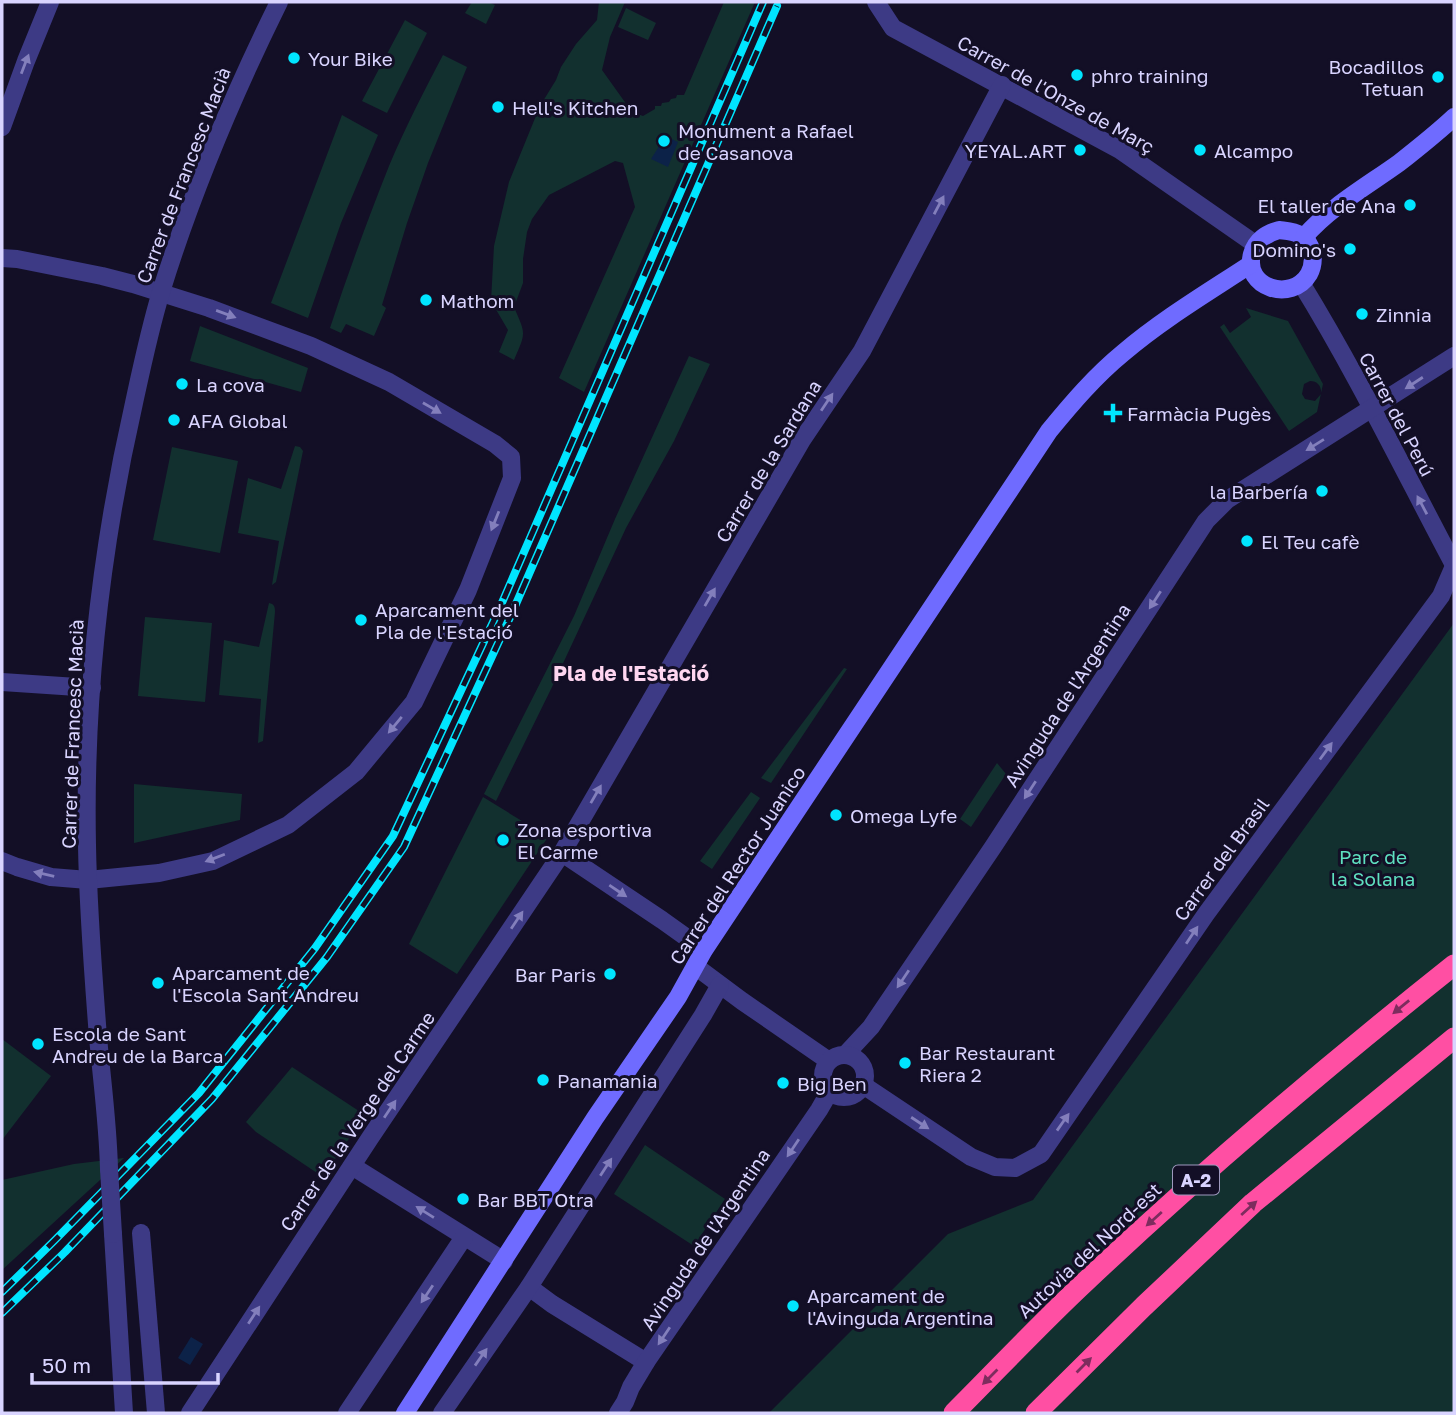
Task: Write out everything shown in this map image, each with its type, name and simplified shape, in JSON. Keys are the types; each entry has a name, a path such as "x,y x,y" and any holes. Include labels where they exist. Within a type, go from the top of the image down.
{"highway":[{"name":"Autovia del Nord-est","path":"954,1413 1083,1283 1227,1153 1366,1035 1454,965"},
{"path":"1036,1413 1253,1203 1454,1038"}],"main road":[{"path":"1304,237 1311,228 1439,132 1454,117"},
{"path":"1279,230 1298,233 1304,237 1311,247 1312,266 1301,283 1285,290 1266,286 1258,280 1251,264 1255,244 1269,233 1279,230"},
{"name":"Carrer del Rector Juanico","path":"405,1413 595,1118 678,997 704,950 1049,431 1084,390 1122,353 1199,296 1251,264"}],"street":[{"path":"2,127 50,2"},
{"name":"Carrer de Francesc Macià","path":"124,1413 107,1120 89,921 87,815 97,619 119,468 161,293 211,152 249,62 279,2"},
{"name":"Carrer de l'Onze de Març","path":"876,2 893,28 1121,150 1255,244"},
{"name":"Carrer de la Sardana","path":"562,853 802,440 862,351 1002,85"},
{"path":"2,258 102,276 209,308 311,346 389,382 495,444 511,457 512,478 468,590 414,702 356,772 288,825 213,861 159,873 88,880 51,877 2,861"},
{"name":"Carrer del Perú","path":"1301,283 1373,409 1454,566"},
{"name":"Avinguda de l'Argentina","path":"837,1058 871,1027 1206,521 1227,500 1454,356"},
{"name":"Carrer del Brasil","path":"863,1085 971,1157 995,1167 1014,1168 1041,1154 1206,914 1441,596 1454,566"},
{"path":"2,682 92,688"},
{"path":"562,853 704,950"},
{"name":"Carrer de la Verge del Carme","path":"190,1413 562,853"},
{"path":"695,966 720,985 837,1058 858,1060 865,1072 863,1085 859,1091 848,1097 841,1097 830,1091 824,1081 824,1069 837,1058"},
{"path":"442,1413 529,1287 720,985"},
{"name":"Avinguda de l'Argentina","path":"618,1413 646,1362 830,1091"},
{"path":"352,1166 504,1261"},
{"path":"141,1233 156,1413"},
{"path":"347,1413 464,1237"},
{"path":"529,1287 646,1362"}],"green space":[{"path":"472,2 495,5 486,24 465,13"},
{"path":"599,2 625,2 610,37 602,70 632,112 643,116 655,109 655,106 669,102 677,95 684,95 724,2 755,2 584,392 559,378 635,207 623,163 615,161 549,195 532,219 523,259 523,283 514,307 523,334 514,360 499,352 508,330 491,301 494,246 509,182 540,106 561,67 597,20"},
{"path":"626,8 656,23 648,40 618,27"},
{"path":"405,20 427,33 387,113 362,101"},
{"path":"443,55 467,67 407,223 382,305 386,308 374,336 346,324 341,333 330,328 358,246 395,152"},
{"path":"342,115 378,135 341,223 308,318 271,303"},
{"path":"1246,308 1288,321 1323,384 1321,393 1317,383 1310,381 1304,384 1302,394 1305,399 1315,401 1321,394 1317,412 1289,431 1220,327 1224,324 1230,333 1251,317"},
{"path":"200,326 308,368 301,392 190,361"},
{"path":"689,356 710,364 674,441 626,528 496,801 484,794 574,616"},
{"path":"295,446 303,451 276,582 272,585 279,541 238,533 248,478 281,489"},
{"path":"172,447 238,461 220,553 153,540"},
{"path":"269,603 274,606 275,612 263,741 258,743 261,699 219,695 224,640 259,647"},
{"path":"145,617 212,623 205,702 138,696"},
{"name":"Parc de la Solana","path":"1454,623 1454,1413 769,1413 948,1234 1033,1200"},
{"path":"844,668 847,669 771,783 761,778"},
{"path":"997,763 1006,774 971,827 960,819"},
{"path":"134,784 242,794 240,820 134,843"},
{"path":"751,792 760,798 712,869 700,861"},
{"path":"483,797 548,837 457,974 409,944"},
{"path":"2,1039 51,1076 2,1140"},
{"path":"292,1067 365,1115 323,1177 256,1132 246,1122"},
{"path":"645,1145 725,1199 694,1246 614,1194"},
{"path":"124,1158 2,1270 2,1180 74,1164"}],"water":[{"path":"661,134 678,142 668,167 651,159 658,148"},
{"path":"191,1337 203,1344 190,1365 178,1358"}],"railway":[{"path":"2,1292 199,1093 315,948 393,836 501,605 763,2"},
{"path":"2,1313 65,1252 212,1099 327,957 404,847 512,613 777,6"}],"place":[{"name":"Your Bike","path":"294,58"},
{"name":"phro training","path":"1077,75"},
{"name":"Bocadillos Tetuan","path":"1438,77"},
{"name":"Hell's Kitchen","path":"498,107"},
{"name":"Monument a Rafael de Casanova","path":"664,141"},
{"name":"YEYAL.ART","path":"1080,150"},
{"name":"Alcampo","path":"1200,150"},
{"name":"El taller de Ana","path":"1410,205"},
{"name":"Domino's","path":"1350,249"},
{"name":"Mathom","path":"426,300"},
{"name":"Zinnia","path":"1362,314"},
{"name":"La cova","path":"182,384"},
{"name":"Farmàcia Pugès","path":"1113,413"},
{"name":"AFA Global","path":"174,420"},
{"name":"la Barbería","path":"1322,491"},
{"name":"El Teu cafè","path":"1247,541"},
{"name":"Aparcament del Pla de l'Estació","path":"361,620"},
{"name":"Omega Lyfe","path":"836,815"},
{"name":"Zona esportiva El Carme","path":"503,840"},
{"name":"Bar Paris","path":"610,974"},
{"name":"Aparcament de l'Escola Sant Andreu","path":"158,983"},
{"name":"Escola de Sant Andreu de la Barca","path":"38,1044"},
{"name":"Bar Restaurant Riera 2","path":"905,1063"},
{"name":"Panamania","path":"543,1080"},
{"name":"Big Ben","path":"783,1083"},
{"name":"Bar BBT Otra","path":"463,1199"},
{"name":"Aparcament de l'Avinguda Argentina","path":"793,1306"}],"district":[{"name":"Pla de l'Estació","path":"631,673"}]}
